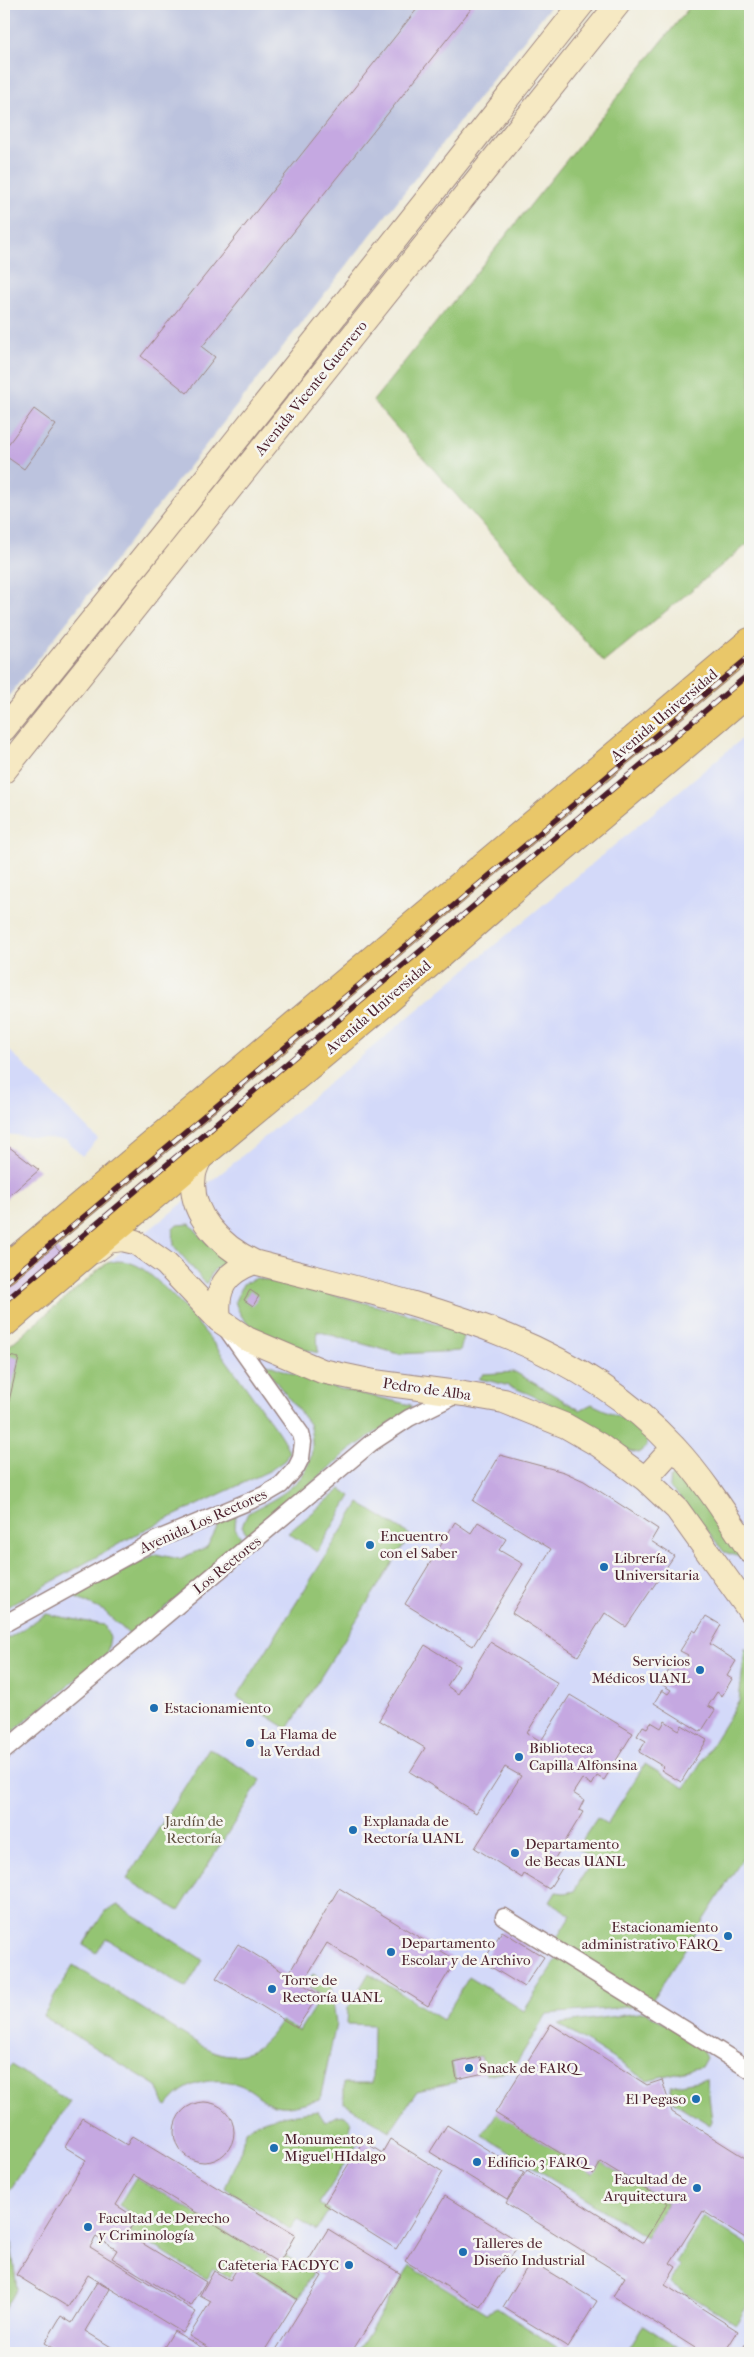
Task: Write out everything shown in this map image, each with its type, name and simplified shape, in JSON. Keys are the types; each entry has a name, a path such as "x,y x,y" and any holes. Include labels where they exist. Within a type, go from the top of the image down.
{"highway":[{"name":"Avenida Universidad","path":"4,1270 750,642"},
{"path":"671,757 750,646"},
{"name":"Avenida Universidad","path":"4,1323 72,1267 201,1155 371,1014 520,884 750,690"}],"main road":[{"name":"Avenida Vicente Guerrero","path":"4,729 167,528 582,4"},
{"name":"Avenida Vicente Guerrero","path":"4,771 618,4"},
{"path":"201,1155 194,1174 195,1195 199,1210 220,1239 235,1252 254,1262 467,1320 545,1351 615,1394 654,1427 674,1447 750,1551"},
{"name":"Pedro de Alba","path":"72,1267 108,1241 122,1238 135,1242 166,1264 219,1320 259,1346 322,1371 374,1382 460,1393 520,1406 566,1426 599,1445 645,1479 677,1509 750,1611"},
{"path":"219,1320 217,1304 223,1285 234,1271 254,1262"},
{"path":"645,1479 674,1447"}],"street":[{"name":"Avenida Los Rectores","path":"4,1624 156,1540 264,1494 288,1479 296,1468 302,1450 301,1434 219,1320"},
{"name":"Los Rectores","path":"4,1751 372,1443 409,1418 460,1393"},
{"path":"504,1916 750,2070"}],"shaded area":[{"path":"4,4 552,4 4,702"},
{"path":"750,732 750,2353 4,2353 4,1350 107,1263 230,1166"},
{"path":"4,1045 98,1139 82,1156 66,1140 4,1134"}],"green space":[{"path":"692,4 750,4 750,542 604,662 373,401"},
{"path":"190,1224 225,1262 213,1271 206,1284 174,1246 173,1229 177,1225"},
{"path":"117,1261 134,1264 148,1273 194,1319 276,1429 289,1452 285,1460 271,1470 142,1531 4,1609 4,1350 107,1263"},
{"path":"256,1278 343,1297 414,1316 465,1333 460,1351 399,1354 317,1331 318,1353 280,1343 257,1331 247,1323 235,1301 243,1284"},
{"path":"262,1362 319,1384 411,1405 411,1408 350,1450 249,1537 242,1526 248,1513 276,1498 288,1489 306,1469 311,1457 312,1442 309,1424"},
{"path":"515,1372 580,1410 592,1404 632,1424 647,1438 647,1446 639,1453 629,1451 538,1398 499,1383 479,1379 483,1374"},
{"path":"674,1475 684,1477 689,1482 743,1558 724,1552 688,1506 669,1487 670,1478"},
{"path":"341,1489 351,1496 317,1552 288,1533"},
{"path":"359,1503 410,1535 288,1729 237,1697"},
{"path":"236,1515 235,1528 244,1542 131,1636 104,1611 76,1598 76,1595 156,1554 179,1559 207,1547 220,1522"},
{"path":"46,1614 104,1625 110,1637 107,1654 4,1739 4,1641"},
{"path":"745,1648 750,1654 750,1847 651,2002 555,1941 571,1915 550,1902 556,1892 574,1891 593,1859 577,1848 597,1818 607,1824 645,1764 685,1788 739,1701"},
{"name":"Jardín de Rectoría","path":"209,1748 261,1780 179,1911 127,1879"},
{"path":"118,1905 203,1960 186,1988 106,1938 96,1953 83,1945 105,1911"},
{"path":"559,1956 640,2006 547,2014 512,2070 486,2075 481,2056 452,2062 456,2082 417,2091 390,2131 344,2103 344,2083 372,2083 373,2025 347,2024 348,2008 369,1973 443,2020 469,1977 524,2011"},
{"path":"73,1965 202,2046 226,2055 247,2053 256,2048 265,2041 281,2021 299,2031 322,1995 306,1984 313,1974 331,1986 336,2024 320,2099 297,2105 279,2106 270,2104 247,2088 225,2081 214,2081 203,2082 183,2090 167,2106 164,2104 157,2086 43,2016"},
{"path":"646,2012 700,2045 706,2058 701,2067 647,2080 558,2024"},
{"path":"11,2065 70,2102 5,2197 17,2289 4,2311 4,2076"},
{"path":"707,2079 712,2121 710,2125 675,2103 670,2086"},
{"path":"318,2111 325,2122 336,2116 345,2115 352,2122 349,2133 360,2139 319,2204 329,2210 316,2231 297,2219 290,2229 225,2188 240,2154 245,2131 271,2119"},
{"path":"497,2113 593,2174 601,2162 667,2203 646,2237 482,2135"},
{"path":"136,2177 280,2265 286,2256 313,2273 299,2297 239,2261 229,2278 213,2268 206,2279 130,2232 139,2218 119,2205"},
{"path":"704,2217 750,2246 750,2301 736,2324 670,2283 681,2266 676,2262"},
{"path":"410,2266 486,2313 497,2308 558,2348 555,2353 357,2353"},
{"path":"643,2325 687,2353 626,2353"}],"building":[{"path":"421,4 475,4 202,347 215,357 187,393 141,356"},
{"path":"34,409 56,425 24,469 4,455 4,450"},
{"path":"4,1143 39,1170 4,1200"},
{"path":"39,1228 74,1268 4,1328 4,1258"},
{"path":"250,1290 259,1296 253,1306 244,1300"},
{"path":"4,1355 19,1358 4,1422"},
{"name":"Librería Universitaria","path":"500,1455 564,1472 584,1481 658,1529 651,1541 674,1556 626,1627 605,1613 578,1656 512,1613 551,1549 473,1501"},
{"path":"455,1522 471,1533 478,1522 506,1539 499,1550 523,1564 473,1646 405,1604"},
{"name":"Servicios Médicos UANL","path":"706,1616 721,1625 710,1644 736,1661 727,1676 732,1679 722,1696 717,1692 708,1706 715,1710 701,1732 654,1703 662,1690 668,1694 671,1690 661,1684 675,1660 682,1665 688,1655 680,1651 693,1630 696,1632"},
{"name":"Biblioteca Capilla Alfonsina","path":"490,1642 558,1683 527,1733 541,1741 570,1695 633,1733 604,1780 597,1776 592,1785 582,1779 573,1793 584,1800 579,1810 583,1812 555,1858 564,1865 549,1889 524,1874 522,1878 475,1848 521,1776 505,1767 476,1813 410,1772 425,1748 379,1720 425,1645 459,1666 447,1686 458,1694"},
{"path":"665,1721 679,1730 682,1725 707,1740 681,1782 661,1770 664,1767 639,1752 646,1741 637,1736 643,1726 647,1728 651,1722 661,1728"},
{"name":"Departamento Escolar y de Archivo","path":"339,1888 456,1960 428,2006 327,1943 302,1984 319,1994 297,2028 216,1978 238,1944 288,1975"},
{"path":"502,1931 544,1957 524,1987 483,1962"},
{"name":"Facultad de Arquitectura","path":"551,2024 647,2085 662,2080 672,2112 750,2161 750,2241 703,2211 670,2263 676,2267 665,2285 738,2331 724,2353 703,2353 613,2296 625,2277 506,2203 527,2170 643,2243 668,2203 601,2162 594,2174 495,2113"},
{"name":"Snack de FARQ","path":"480,2057 484,2073 457,2079 454,2063"},
{"path":"204,2102 221,2107 229,2115 234,2132 229,2149 221,2157 204,2162 187,2157 179,2149 174,2132 179,2115 187,2107"},
{"name":"Facultad de Derecho y Criminología","path":"82,2118 127,2145 132,2136 295,2235 279,2263 134,2175 116,2205 136,2218 127,2234 206,2282 191,2306 112,2258 117,2250 96,2237 90,2247 196,2312 183,2333 88,2275 68,2307 16,2275 86,2160 65,2147"},
{"name":"Edificio 3 FARQ","path":"447,2125 524,2172 507,2200 430,2152"},
{"path":"390,2139 443,2172 396,2249 324,2204 363,2141 382,2153"},
{"name":"Talleres de Diseño Industrial","path":"445,2196 520,2242 480,2307 405,2261"},
{"path":"328,2229 401,2274 351,2353 274,2353 322,2276 305,2266"},
{"path":"531,2261 597,2301 568,2347 503,2307"},
{"path":"240,2264 297,2299 263,2353 218,2353 189,2336 211,2301 200,2295 214,2271 230,2280"},
{"path":"97,2282 110,2289 85,2331 121,2353 62,2353 45,2343 61,2316 72,2323"},
{"path":"174,2331 211,2353 161,2352"},
{"path":"750,2336 750,2353 740,2353"}],"railway":[{"path":"4,1284 750,656"},
{"path":"4,1302 750,673"}],"place":[{"name":"Encuentro con el Saber","path":"370,1545"},
{"name":"Librería Universitaria","path":"604,1567"},
{"name":"Servicios Médicos UANL","path":"700,1670"},
{"name":"Estacionamiento","path":"154,1708"},
{"name":"La Flama de la Verdad","path":"250,1743"},
{"name":"Biblioteca Capilla Alfonsina","path":"519,1757"},
{"name":"Explanada de Rectoría UANL","path":"353,1830"},
{"name":"Departamento de Becas UANL","path":"515,1853"},
{"name":"Estacionamiento administrativo FARQ","path":"728,1936"},
{"name":"Departamento Escolar y de Archivo","path":"391,1952"},
{"name":"Torre de Rectoría UANL","path":"272,1989"},
{"name":"Snack de FARQ","path":"469,2068"},
{"name":"El Pegaso","path":"696,2099"},
{"name":"Monumento a Miguel HIdalgo","path":"274,2148"},
{"name":"Edificio 3 FARQ","path":"477,2162"},
{"name":"Facultad de Arquitectura","path":"697,2188"},
{"name":"Facultad de Derecho y Criminología","path":"88,2227"},
{"name":"Talleres de Diseño Industrial","path":"463,2252"},
{"name":"Cafeteria FACDYC","path":"349,2265"}]}
